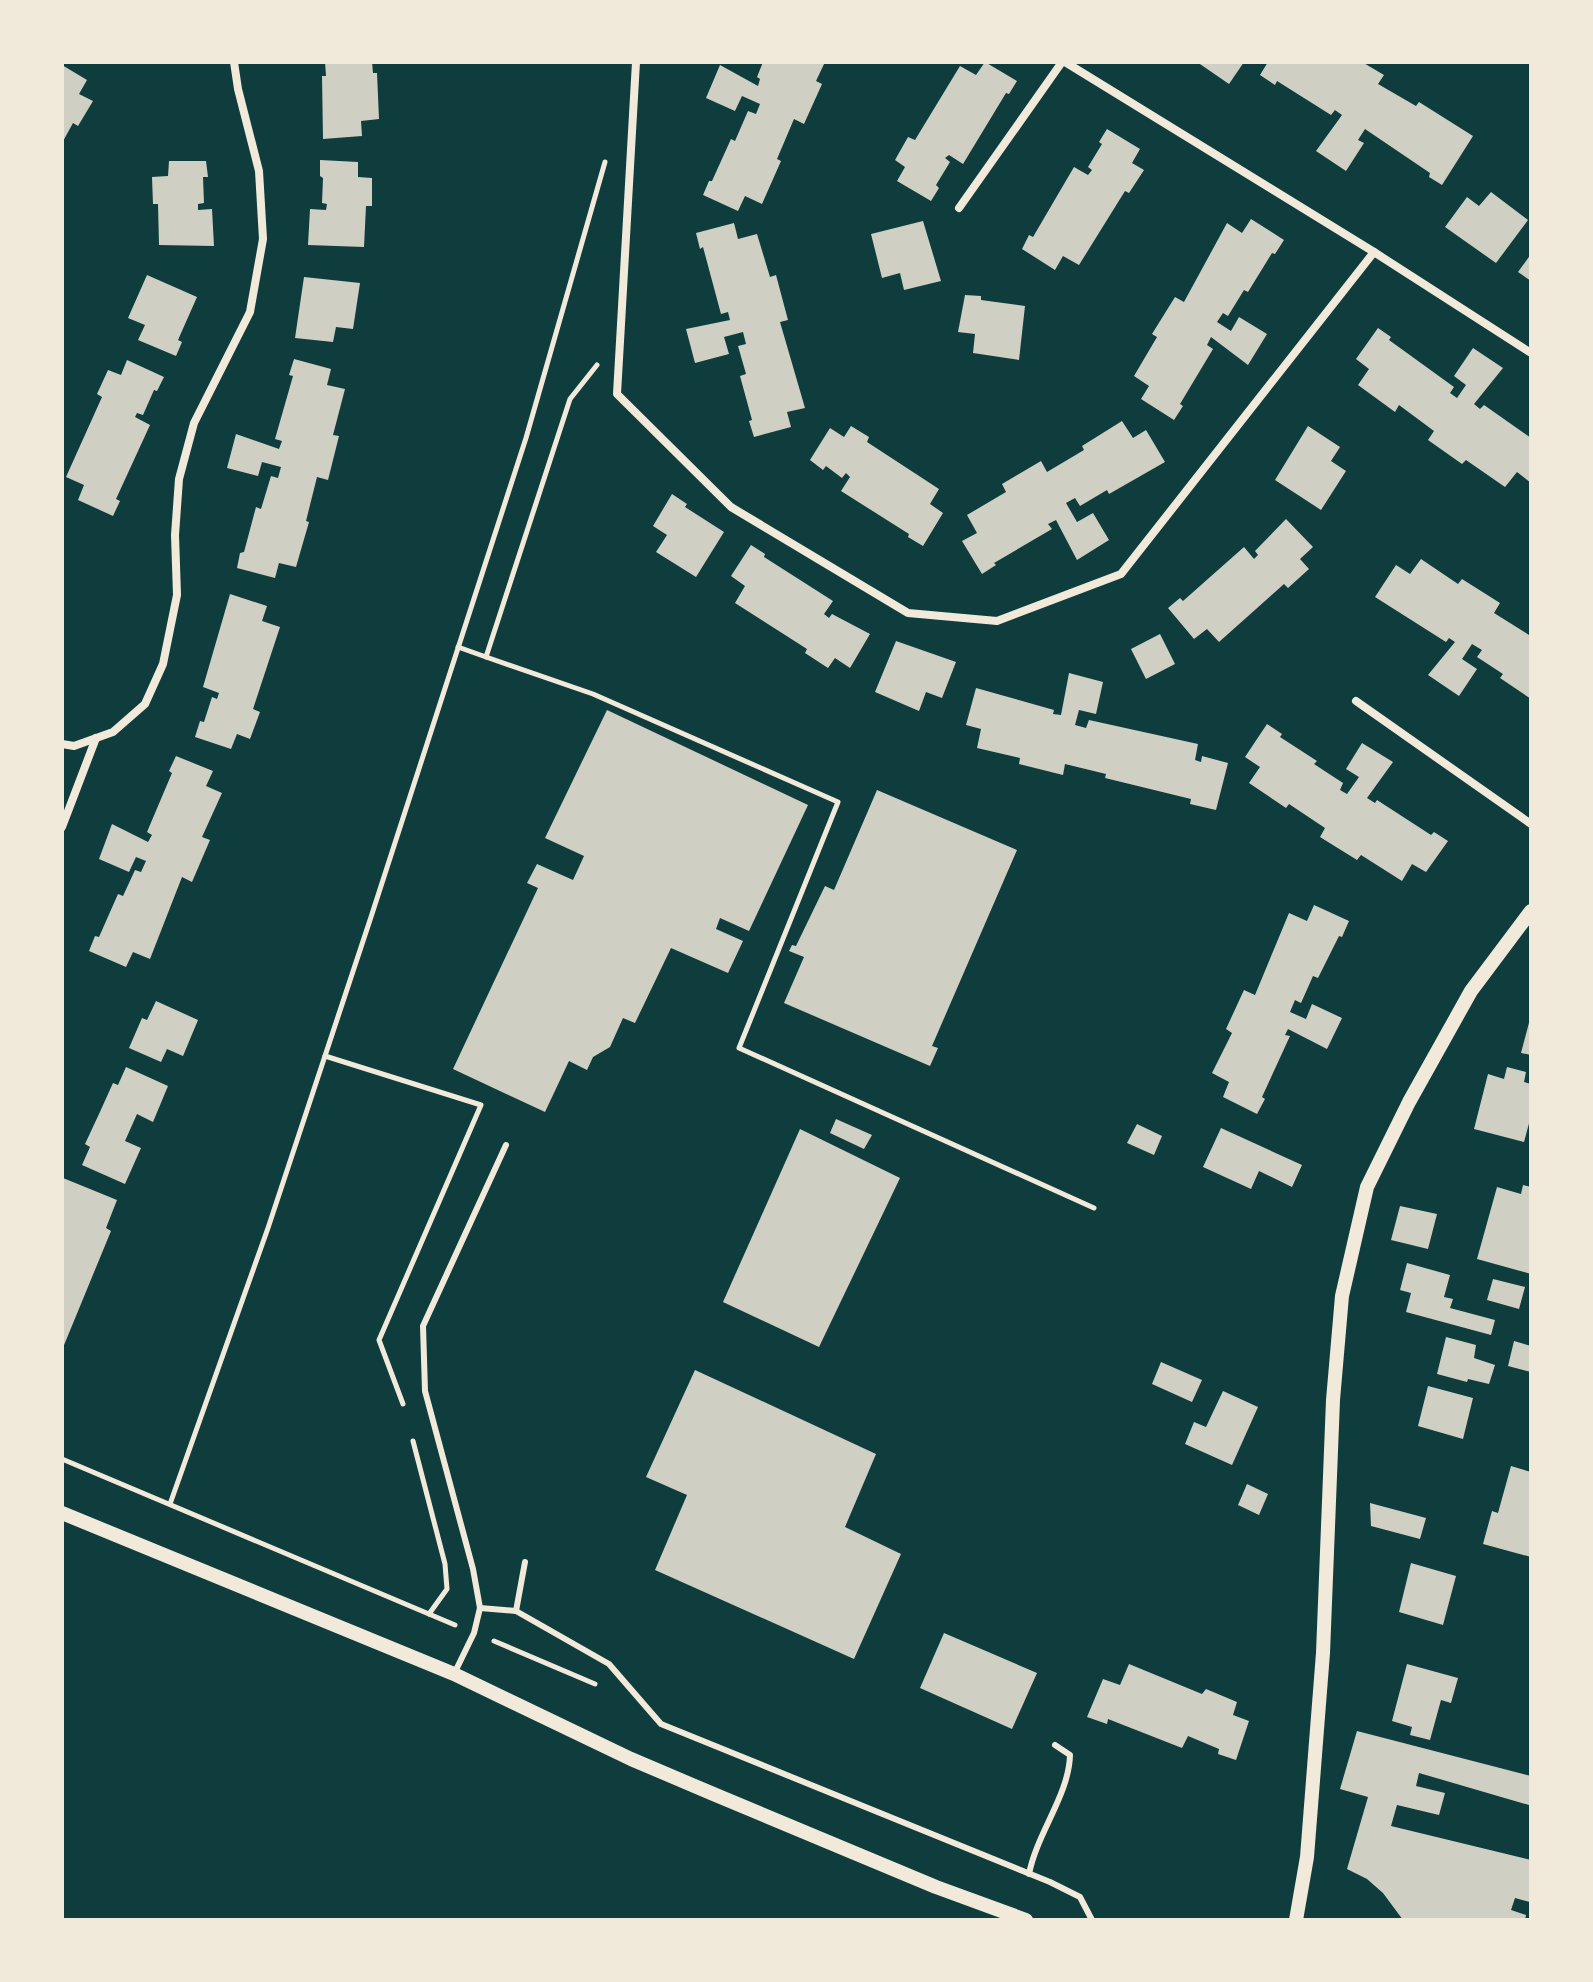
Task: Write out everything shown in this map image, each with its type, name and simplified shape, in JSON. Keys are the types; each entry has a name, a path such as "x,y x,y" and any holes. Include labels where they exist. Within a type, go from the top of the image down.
{"street":[{"path":"62,744 74,746 113,732 145,704 163,664 177,595 175,535 179,479 194,423 250,312 263,239 259,171 234,62"},
{"path":"636,62 617,394 731,507 908,613 997,621 1121,574 1374,252"},
{"path":"959,208 1063,62 1374,252 1531,353"},
{"path":"1356,701 1531,824"},
{"path":"62,827 96,738"},
{"path":"1296,1920 1307,1857 1323,1653 1333,1400 1342,1296 1367,1187 1471,991 1531,911"},
{"path":"62,1513 454,1674 631,1759 936,1887 1026,1920"}],"lane":[{"path":"454,1674 474,1633 480,1608 473,1569 425,1391 423,1326 506,1145"},
{"path":"516,1611 525,1562"},
{"path":"480,1608 516,1611 609,1664 661,1724 1080,1897 1092,1920"},
{"path":"1029,1874 1041,1836 1070,1771 1070,1755 1055,1745"}],"path":[{"path":"170,1504 325,1056 526,438 609,148"},
{"path":"486,657 570,399 620,335"},
{"path":"458,647 593,694 838,802 739,1048 1094,1208"},
{"path":"325,1056 481,1105"},
{"path":"62,1459 642,1704"}],"building":[{"path":"325,62 372,62 373,73 377,73 379,119 361,121 362,136 323,139 322,76 326,76"},
{"path":"763,62 825,62 816,81 822,84 804,124 794,119 777,159 781,161 762,204 745,196 738,211 703,195 731,139 735,141 748,111 756,114 760,104 742,96 735,111 706,98 720,65 758,86 760,79 757,77"},
{"path":"985,62 1017,81 1009,94 1006,93 963,164 949,155 945,158 950,162 936,185 939,188 931,201 897,181 905,167 895,160 908,137 915,140 960,66 976,75"},
{"path":"1197,62 1244,62 1229,84"},
{"path":"1268,62 1362,62 1384,75 1378,84 1416,106 1419,102 1473,136 1442,185 1429,177 1430,173 1365,129 1358,140 1364,143 1346,171 1316,151 1342,115 1335,110 1331,115 1277,81 1275,85 1260,75"},
{"path":"62,65 87,80 79,94 93,101 78,126 73,123 62,143"},
{"path":"1107,129 1140,149 1132,163 1144,170 1129,193 1125,191 1079,265 1063,256 1055,270 1022,249 1029,235 1033,237 1074,167 1088,175 1092,170 1088,167"},
{"path":"320,160 358,162 358,177 372,178 372,206 366,206 364,247 308,245 310,209 326,210 327,204 322,203"},
{"path":"169,161 206,161 208,177 203,177 204,203 198,204 198,210 212,209 214,246 159,245 158,204 153,204 152,177 168,176"},
{"path":"1491,192 1528,220 1496,263 1445,227 1467,197 1479,206"},
{"path":"1251,219 1284,240 1275,254 1272,253 1248,292 1244,290 1228,316 1223,313 1217,322 1231,331 1239,317 1267,334 1248,365 1211,337 1207,345 1213,349 1180,404 1183,406 1174,420 1141,399 1149,386 1134,376 1157,337 1152,334 1175,297 1184,302 1227,223 1242,233"},
{"path":"923,221 941,281 904,290 900,273 882,278 871,234"},
{"path":"734,223 738,239 757,234 770,277 776,275 788,320 780,322 805,408 787,412 791,427 754,437 740,376 746,374 738,346 746,344 743,332 724,337 729,354 695,363 686,329 730,320 728,312 721,314 703,247 700,249 696,233"},
{"path":"1531,254 1531,281 1518,272"},
{"path":"147,275 197,297 178,340 182,342 176,356 138,340 145,325 128,318"},
{"path":"304,277 360,283 353,329 336,327 333,342 295,338"},
{"path":"965,295 1025,306 1019,360 973,353 975,334 958,332"},
{"path":"1378,328 1391,337 1389,340 1454,387 1450,393 1457,398 1466,385 1454,376 1473,348 1503,368 1474,404 1480,409 1484,405 1531,438 1531,483 1517,472 1505,487 1466,460 1462,464 1428,440 1434,431 1399,405 1395,412 1358,385 1369,369 1356,359"},
{"path":"294,359 331,369 327,385 345,389 333,435 339,436 328,480 317,477 306,521 309,522 296,567 279,563 275,578 237,568 256,507 261,509 271,476 278,478 281,467 262,462 258,476 227,468 236,434 279,449 282,441 275,439 293,376 289,375"},
{"path":"127,360 164,377 157,391 154,390 143,415 137,413 135,417 150,425 116,499 120,501 113,516 78,500 84,485 66,477 102,397 97,394 108,370 121,375"},
{"path":"1122,421 1133,438 1146,430 1165,462 1109,494 1107,490 1080,506 1075,498 1066,503 1077,522 1093,513 1109,540 1077,560 1056,520 1048,524 1052,529 994,563 996,565 982,574 962,541 977,533 967,515 1006,492 1002,484 1041,461 1047,472 1084,450 1082,446"},
{"path":"851,426 869,437 867,442 939,489 930,504 943,513 923,546 841,491 850,477 846,473 842,478 826,466 823,470 810,460 830,428 844,437"},
{"path":"1308,426 1340,447 1331,461 1346,471 1321,510 1275,480"},
{"path":"672,494 687,504 685,507 724,532 696,577 656,552 667,535 653,526"},
{"path":"1286,519 1313,547 1300,559 1309,569 1288,588 1284,584 1219,642 1207,629 1194,639 1168,608 1180,598 1183,601 1244,547 1254,559 1258,555 1255,551"},
{"path":"751,545 765,554 764,557 833,601 824,614 829,618 832,614 870,634 850,668 835,658 828,668 805,653 807,649 735,603 745,586 731,576"},
{"path":"1421,559 1458,584 1462,579 1500,603 1494,613 1529,635 1531,633 1531,699 1500,678 1503,674 1477,657 1482,650 1472,644 1462,659 1477,669 1459,696 1428,675 1455,642 1449,638 1446,642 1375,597 1396,565 1410,574"},
{"path":"230,594 267,606 262,621 280,627 253,709 260,712 250,739 237,734 231,749 195,737 200,721 204,722 212,697 217,699 219,693 203,687"},
{"path":"1160,634 1175,664 1146,679 1131,649"},
{"path":"896,641 956,662 942,698 926,692 919,711 875,692"},
{"path":"1069,673 1103,682 1096,714 1079,710 1075,725 1086,728 1089,720 1198,744 1195,760 1201,762 1202,756 1228,763 1216,810 1190,804 1191,799 1105,778 1106,774 1065,764 1063,775 1019,764 1020,758 977,748 981,729 966,725 976,688 1054,710 1053,714 1061,715"},
{"path":"607,710 808,805 749,931 720,918 716,929 743,941 728,973 671,948 635,1023 623,1018 610,1047 593,1057 587,1070 569,1061 545,1112 453,1069 538,888 527,883 537,864 573,880 584,856 545,838"},
{"path":"1267,724 1282,734 1280,737 1317,761 1314,764 1343,783 1340,790 1347,794 1359,777 1346,769 1362,743 1393,762 1367,798 1375,803 1377,800 1431,835 1434,832 1448,841 1426,872 1412,864 1402,881 1361,855 1357,860 1320,837 1325,828 1289,804 1286,808 1249,783 1260,767 1245,757"},
{"path":"176,756 213,771 206,786 222,793 202,837 210,840 192,882 182,877 150,959 133,952 126,967 89,951 95,936 99,937 118,894 123,896 135,870 141,872 146,861 136,857 129,872 99,859 112,824 148,842 152,835 147,832"},
{"path":"877,790 1017,850 932,1046 938,1048 930,1066 784,1003 804,957 789,951 792,945 796,946 825,886 834,890"},
{"path":"1314,905 1349,921 1318,978 1313,976 1301,1003 1295,1000 1290,1012 1306,1019 1312,1004 1342,1018 1327,1049 1288,1029 1285,1035 1290,1036 1257,1114 1223,1097 1229,1082 1212,1073 1232,1033 1226,1029 1244,990 1255,995 1289,913 1307,921"},
{"path":"156,1001 198,1020 183,1056 167,1049 161,1062 129,1048 142,1018 147,1020"},
{"path":"1531,1019 1531,1055 1521,1053"},
{"path":"126,1067 168,1086 153,1122 137,1114 125,1141 141,1148 125,1184 82,1165 90,1147 85,1144 113,1083 118,1085"},
{"path":"1507,1067 1526,1072 1524,1082 1531,1084 1531,1116 1524,1142 1474,1129 1488,1074 1504,1079"},
{"path":"836,1119 872,1135 864,1149 830,1133"},
{"path":"1137,1124 1162,1136 1154,1155 1127,1143"},
{"path":"1221,1128 1302,1165 1292,1187 1259,1171 1251,1189 1203,1167"},
{"path":"800,1129 900,1178 819,1347 723,1302"},
{"path":"63,1178 117,1200 106,1228 111,1231 62,1350"},
{"path":"1523,1185 1531,1187 1531,1274 1477,1259 1497,1187 1521,1194"},
{"path":"1400,1206 1437,1214 1428,1249 1391,1240"},
{"path":"1407,1263 1450,1275 1444,1297 1453,1299 1450,1308 1495,1320 1491,1335 1406,1312 1411,1293 1400,1290"},
{"path":"1493,1279 1525,1287 1519,1309 1487,1300"},
{"path":"1446,1337 1476,1345 1474,1358 1495,1365 1489,1384 1437,1374"},
{"path":"1514,1341 1531,1346 1531,1372 1508,1366"},
{"path":"1161,1362 1202,1380 1192,1402 1152,1384"},
{"path":"695,1370 876,1454 845,1527 901,1554 854,1659 655,1570 687,1495 646,1477"},
{"path":"1428,1386 1473,1398 1463,1439 1418,1426"},
{"path":"1223,1391 1258,1407 1232,1465 1185,1444 1194,1422 1206,1427"},
{"path":"1511,1466 1531,1472 1531,1557 1483,1544 1492,1511 1498,1513"},
{"path":"1247,1484 1268,1494 1259,1515 1238,1505"},
{"path":"1370,1503 1426,1518 1420,1539 1371,1526"},
{"path":"1411,1563 1456,1576 1443,1625 1399,1612"},
{"path":"944,1633 1037,1673 1012,1729 920,1688"},
{"path":"1129,1664 1202,1694 1206,1689 1237,1702 1233,1715 1249,1721 1236,1760 1218,1754 1219,1749 1188,1736 1182,1748 1108,1719 1107,1724 1087,1717 1103,1679 1120,1685"},
{"path":"1407,1664 1458,1678 1451,1703 1441,1700 1430,1740 1410,1735 1412,1727 1392,1721"},
{"path":"1357,1731 1531,1776 1529,1805 1419,1773 1416,1786 1445,1793 1439,1815 1397,1805 1391,1826 1531,1860 1530,1902 1515,1898 1511,1910 1526,1915 1525,1920 1403,1920 1383,1893 1367,1879 1347,1869 1368,1797 1340,1789"}]}
